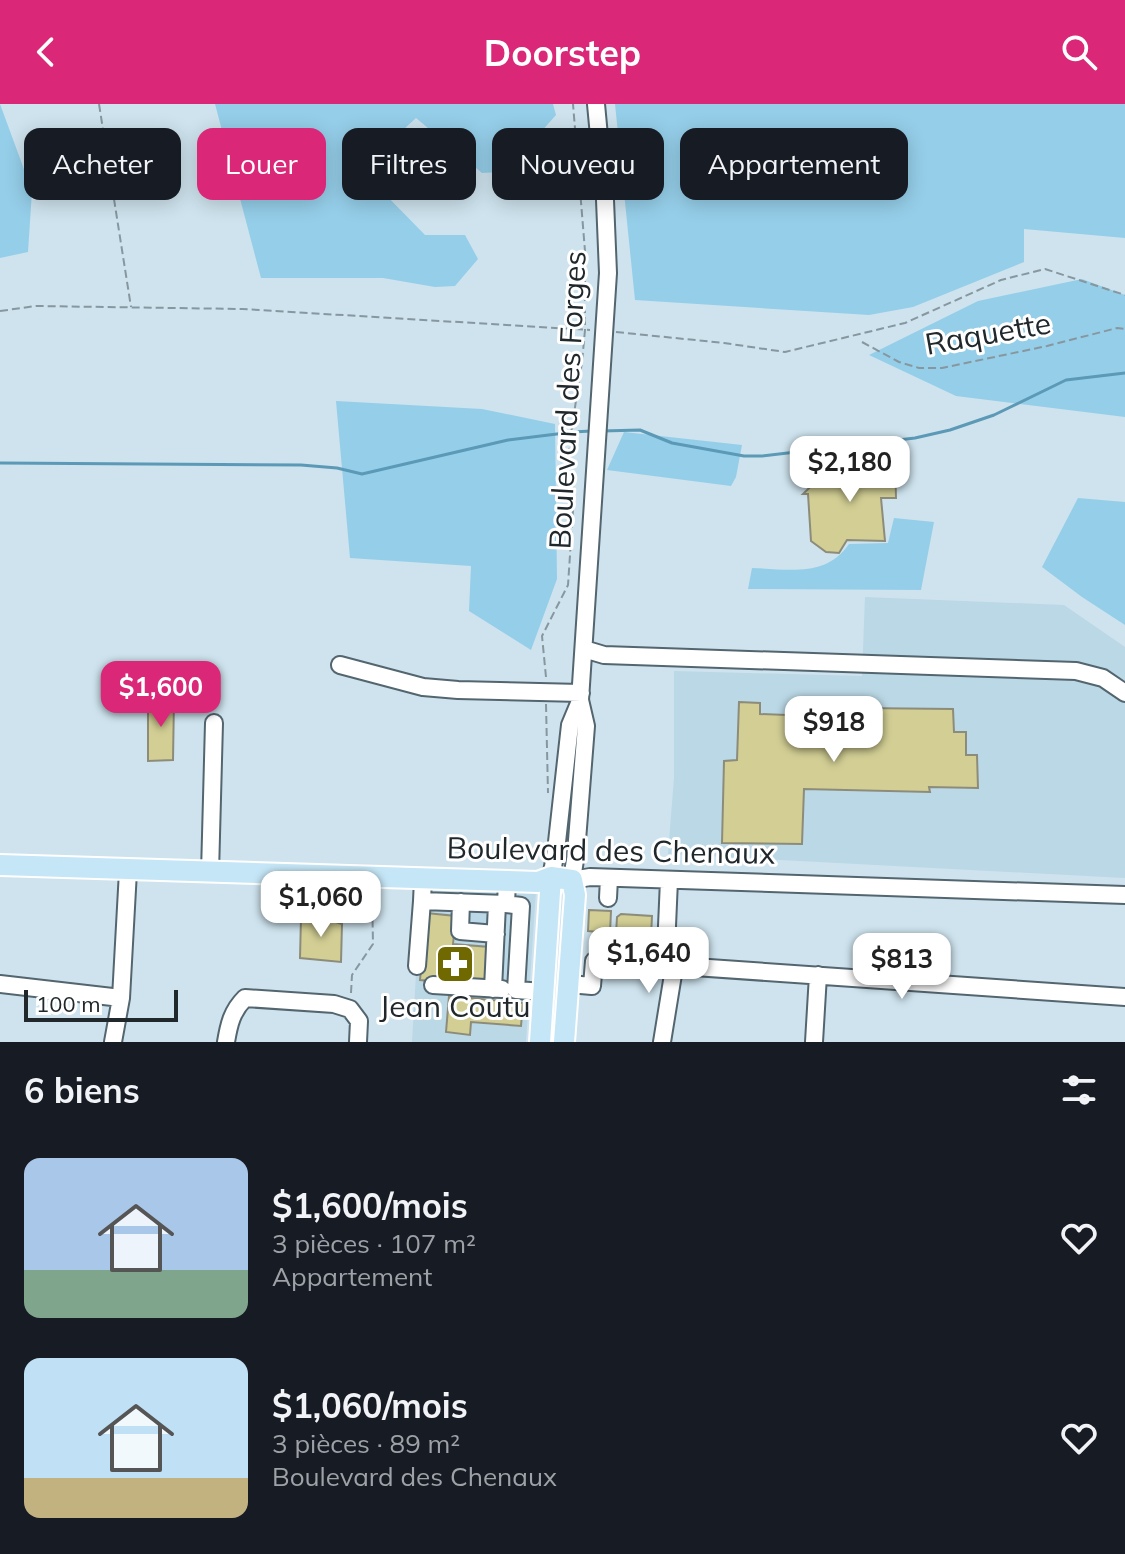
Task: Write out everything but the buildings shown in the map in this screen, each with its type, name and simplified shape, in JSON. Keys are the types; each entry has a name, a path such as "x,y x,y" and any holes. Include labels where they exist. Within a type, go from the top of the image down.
{"main road":[{"name":"Boulevard des Chenaux","path":"0,865 538,882 562,878"},
{"name":"Boulevard des Forges","path":"562,878 575,895 564,1042"},
{"name":"Boulevard des Forges","path":"540,1042 544,992 562,878"}],"street":[{"name":"Boulevard des Forges","path":"562,878 556,851 570,725 581,696 608,273 596,104"},
{"path":"584,649 604,655 1076,671 1103,678 1125,693"},
{"path":"340,665 423,687 581,696"},
{"path":"210,873 214,723"},
{"path":"113,1042 121,998 128,871"},
{"name":"Boulevard des Chenaux","path":"562,878 1125,895"},
{"path":"608,898 609,878"},
{"path":"417,966 423,879"},
{"path":"666,949 669,880"},
{"path":"493,989 496,934 507,881"},
{"path":"422,901 521,906 516,990"},
{"path":"461,902 460,931 496,934"},
{"path":"569,984 592,986 594,961 649,964 651,948 677,950 662,1042"},
{"path":"675,967 1125,997"},
{"path":"814,1042 818,975"},
{"path":"0,984 121,998"},
{"path":"433,985 544,992"},
{"path":"226,1042 230,1019 245,998 334,1004 350,1009 359,1021 358,1042"}],"path":[{"path":"99,104 131,307"},
{"path":"548,798 542,636 568,585 574,495 569,446 585,330 585,251 573,104"},
{"path":"0,311 36,306 242,309 604,331 785,352 905,323 1001,280 1045,269 1125,295"},
{"name":"Raquette","path":"862,342 899,362 919,368 942,368 1117,328 1125,329"},
{"path":"350,1009 352,975 373,944 371,877"}],"shaded area":[{"path":"0,104 24,169 24,200 31,200 28,252 0,258"},
{"path":"215,104 553,104 556,115 544,128 492,128 492,172 482,173 476,168 476,128 428,128 416,118 405,128 342,128 342,200 391,200 425,235 465,235 478,259 455,286 435,287 383,278 261,278 240,200 326,200 326,128 221,128"},
{"path":"615,104 1125,104 1125,238 1024,229 1024,262 913,307 869,315 635,300 625,200 664,200 664,128 617,128"},
{"path":"1082,279 1125,295 1125,417 956,396 869,355 978,301"},
{"path":"336,401 482,409 555,424 557,579 531,650 469,611 471,566 350,558"},
{"path":"624,432 742,445 736,477 731,486 607,470"},
{"path":"1078,498 1125,502 1125,625 1042,567"},
{"path":"894,518 934,522 921,590 748,589 752,568 792,570 818,567 840,555 849,544 888,543"},
{"path":"865,597 1064,605 1125,647 1125,878 668,854 674,778 674,671 862,676"},
{"path":"421,889 536,890 526,1042 412,1042"}],"waterway":[{"path":"602,431 640,430 672,443 744,456 762,456 915,438 950,430 994,415 1066,380 1125,373"},
{"path":"0,463 301,465 362,474 508,440 591,431"}],"place":[{"name":"Jean Coutu","path":"455,964"}]}
